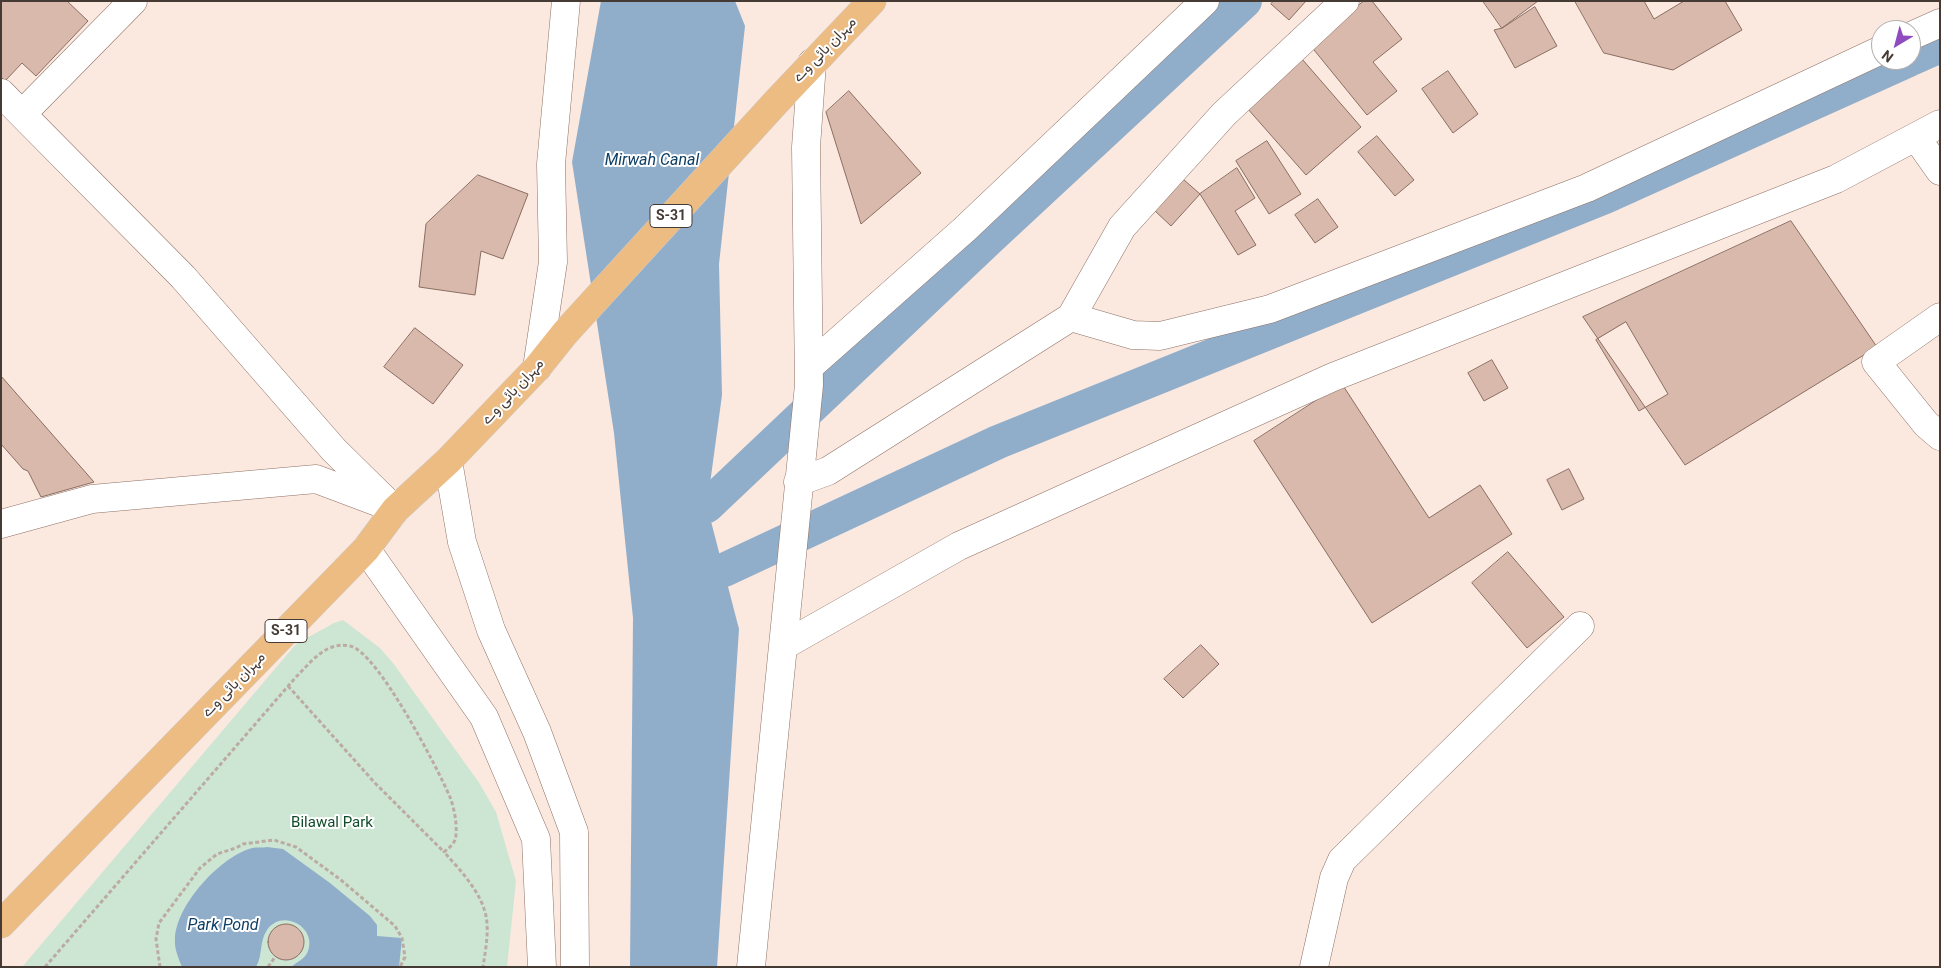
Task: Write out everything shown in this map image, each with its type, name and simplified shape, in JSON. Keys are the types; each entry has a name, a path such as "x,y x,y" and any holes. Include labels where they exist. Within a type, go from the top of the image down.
{"main road":[{"name":"مہران ہائی وے","path":"1,924 366,549 395,510 448,461 537,368 564,333 778,100 872,1"}],"street":[{"path":"22,114 133,1"},
{"path":"537,368 553,262 551,164 566,1"},
{"path":"809,376 1205,1"},
{"path":"799,480 828,471 1072,317 1122,227 1224,114 1345,1"},
{"path":"1921,31 1940,22"},
{"path":"1072,317 1133,335 1160,336 1270,309 1587,188 1871,55"},
{"path":"751,967 809,376 806,147 812,64"},
{"path":"1,93 183,277 334,450 395,510"},
{"path":"783,646 959,546 1333,377 1836,179 1940,124"},
{"path":"1916,137 1940,171"},
{"path":"1940,317 1876,362 1926,424 1940,436"},
{"path":"448,461 462,542 491,630 537,732 574,832 575,967"},
{"path":"1,524 92,500 316,479 347,489 395,510"},
{"path":"366,549 484,717 536,840 542,967"},
{"path":"1314,967 1334,878 1342,860 1580,626"}],"path":[{"path":"45,967 288,686 317,655 334,646 351,646 363,654 391,690 416,731 450,797 456,818 456,837 452,845 444,852"},
{"path":"288,686 375,783 461,871 484,910 487,924 483,967"},
{"path":"160,967 156,938 159,923 200,868 217,854 243,844 274,840 296,847 341,880 395,926 402,938 405,957 400,967"},
{"path":"268,967 275,958"}],"green space":[{"name":"Bilawal Park","path":"343,620 380,648 393,663 480,784 496,812 516,881 507,967 22,967 296,644"}],"water":[{"name":"Mirwah Canal","path":"601,1 735,1 745,26 719,264 722,395 707,506 739,629 717,967 630,967 633,618 614,433 572,162"},
{"name":"Park Pond","path":"252,848 283,849 330,883 370,916 377,925 377,936 402,938 399,967 291,967 301,960 308,951 308,934 296,923 281,921 273,924 267,930 256,967 182,967 176,949 175,938 183,911 192,897 214,871 227,861"}],"building":[{"path":"1,1 67,1 88,21 36,76 22,63 5,81 1,77"},
{"path":"1274,1 1306,1 1289,20 1271,4"},
{"path":"1364,1 1372,1 1402,39 1373,62 1397,91 1367,115 1310,45"},
{"path":"1483,1 1538,1 1502,28"},
{"path":"1575,1 1644,1 1654,19 1684,1 1725,1 1742,30 1673,70 1604,53"},
{"path":"1535,7 1557,46 1515,68 1494,30 1502,28"},
{"path":"1302,59 1361,127 1306,175 1247,108"},
{"path":"1448,71 1478,114 1453,133 1422,89"},
{"path":"849,91 921,173 861,224 826,112"},
{"path":"1377,136 1414,180 1395,196 1358,152"},
{"path":"1267,141 1301,194 1269,214 1236,161"},
{"path":"1237,168 1255,198 1235,211 1256,245 1238,255 1200,194"},
{"path":"478,175 528,194 503,259 481,251 475,295 419,287 426,224"},
{"path":"1183,179 1200,194 1171,226 1154,210"},
{"path":"1318,199 1338,227 1315,243 1295,215"},
{"path":"1791,221 1877,347 1685,465 1583,317"},
{"path":"1626,322 1668,394 1639,411 1596,340"},
{"path":"415,328 463,365 433,404 384,367"},
{"path":"1492,360 1508,388 1484,401 1468,373"},
{"path":"1,376 94,482 41,497 28,471 23,469 1,444"},
{"path":"1342,384 1429,518 1480,485 1512,534 1372,623 1254,441"},
{"path":"1569,469 1584,499 1562,510 1547,480"},
{"path":"1508,552 1564,617 1527,648 1472,583"},
{"path":"1201,645 1219,664 1183,698 1164,679"},
{"path":"286,924 293,925 299,929 303,935 303,949 299,955 293,959 286,960 279,959 273,955 269,949 268,942 269,935 273,929 279,925"}],"waterway":[{"path":"707,506 990,238 1245,1"},
{"path":"1921,55 1940,46"},
{"path":"724,570 998,442 1605,197 1887,70"}]}
